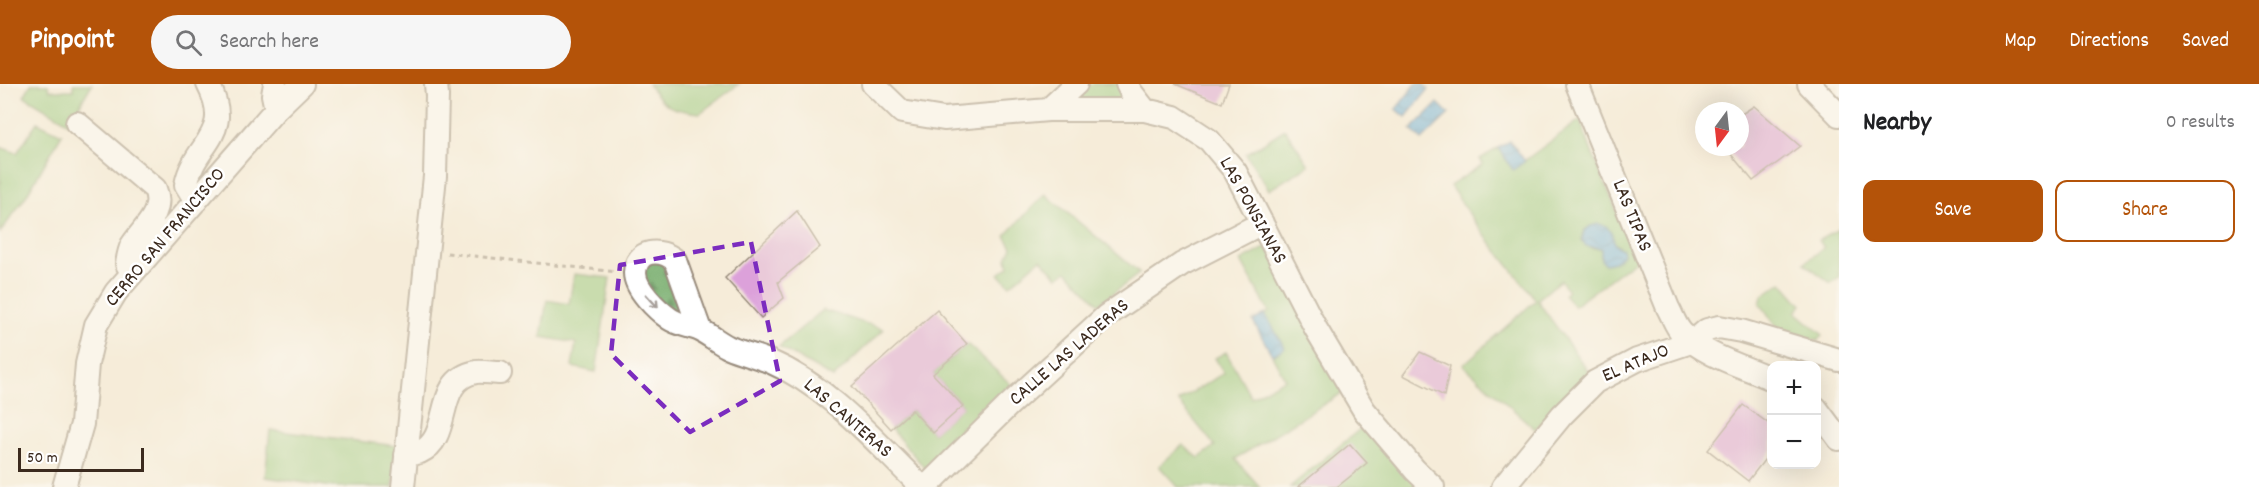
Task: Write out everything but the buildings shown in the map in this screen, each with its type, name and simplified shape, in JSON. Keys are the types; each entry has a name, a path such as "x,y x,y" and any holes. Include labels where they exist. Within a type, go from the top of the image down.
{"street":[{"path":"196,201 186,185 188,174 212,136 218,116 215,98 208,84"},
{"path":"275,84 273,95 276,109"},
{"name":"CERRO SAN FRANCISCO","path":"64,487 82,424 87,364 96,324 116,292 132,273 276,109 302,84"},
{"name":"LAS PONSIANAS","path":"873,84 902,112 944,119 1048,110 1145,110 1174,117 1209,140 1235,171 1316,329 1364,410 1432,487"},
{"path":"1048,110 1076,84"},
{"path":"1128,84 1131,92 1145,110"},
{"name":"LAS TIPAS","path":"1577,84 1668,308 1681,332 1694,341"},
{"path":"1809,84 1839,115"},
{"path":"403,487 435,176 437,87"},
{"path":"77,123 155,189 159,198 156,212 131,247 127,264 132,273"},
{"name":"CALLE LAS LADERAS","path":"924,487 1106,316 1182,264 1262,223"},
{"path":"635,274 635,268 646,254 654,251 667,253 675,260 700,330"},
{"name":"LAS CANTERAS","path":"635,274 640,288 671,320 700,330 727,346 771,362 805,380 845,413 924,487"},
{"path":"1694,341 1707,330 1719,327 1742,331 1839,360"},
{"name":"EL ATAJO","path":"1503,487 1562,415 1594,382 1638,360 1694,341 1716,356 1767,377"},
{"path":"406,454 421,451 435,438 448,394 459,378 477,372 500,373"},
{"path":"1821,415 1839,439"}],"path":[{"path":"427,251 635,274"}],"highlighted area":[{"path":"751,242 780,381 690,432 611,354 620,265"}],"green space":[{"path":"31,84 48,84 50,90 73,90 73,84 92,84 69,123 24,96"},
{"path":"648,84 739,84 700,113 682,111 664,103"},
{"path":"1076,84 1127,84 1145,110 1048,110"},
{"path":"1580,120 1637,259 1574,306 1564,295 1568,291 1561,280 1537,300 1590,374 1535,429 1463,365 1536,300 1479,228 1450,186 1483,164 1480,159 1498,148 1513,169","holes":["1591,226 1622,249 1605,264 1601,259 1601,248 1592,248 1582,240 1584,231"]},
{"path":"37,122 62,134 26,196 0,233 0,182 2,182 0,181 0,147 17,153"},
{"path":"1285,129 1309,165 1269,190 1246,154"},
{"path":"1045,194 1140,273 1099,304 1067,271 1058,277 1041,259 1010,285 999,274 1009,266 1007,258 1012,247 1005,236"},
{"path":"1839,229 1839,277 1831,283 1804,263 1824,248 1819,240"},
{"path":"1267,247 1347,390 1235,459 1260,487 1178,487 1159,466 1183,445 1199,458 1215,446 1178,401 1224,373 1215,358 1226,352 1251,397 1285,379 1272,355 1284,348 1265,314 1269,312 1241,261"},
{"path":"667,253 700,330 671,320 635,268"},
{"path":"574,274 610,278 596,372 572,367 576,343 541,337 547,300 569,304"},
{"path":"1782,282 1802,305 1796,312 1823,335 1818,341 1794,335 1778,327 1760,304 1762,296"},
{"path":"823,310 884,329 833,378 779,347"},
{"path":"967,344 1016,389 929,473 891,429 912,410 933,433 963,406 933,374"},
{"path":"1366,424 1425,487 1290,487"},
{"path":"270,430 397,446 393,487 333,487 265,477"}],"water":[{"path":"1416,84 1423,84 1429,89 1406,117 1396,109"},
{"path":"1438,103 1449,114 1422,140 1411,130"},
{"path":"1510,141 1525,161 1513,170 1498,148"},
{"path":"1598,224 1606,226 1612,233 1615,245 1622,249 1623,254 1613,262 1605,264 1601,260 1601,248 1586,246 1582,240 1584,231"},
{"path":"1265,314 1285,348 1272,355 1253,321"}]}
